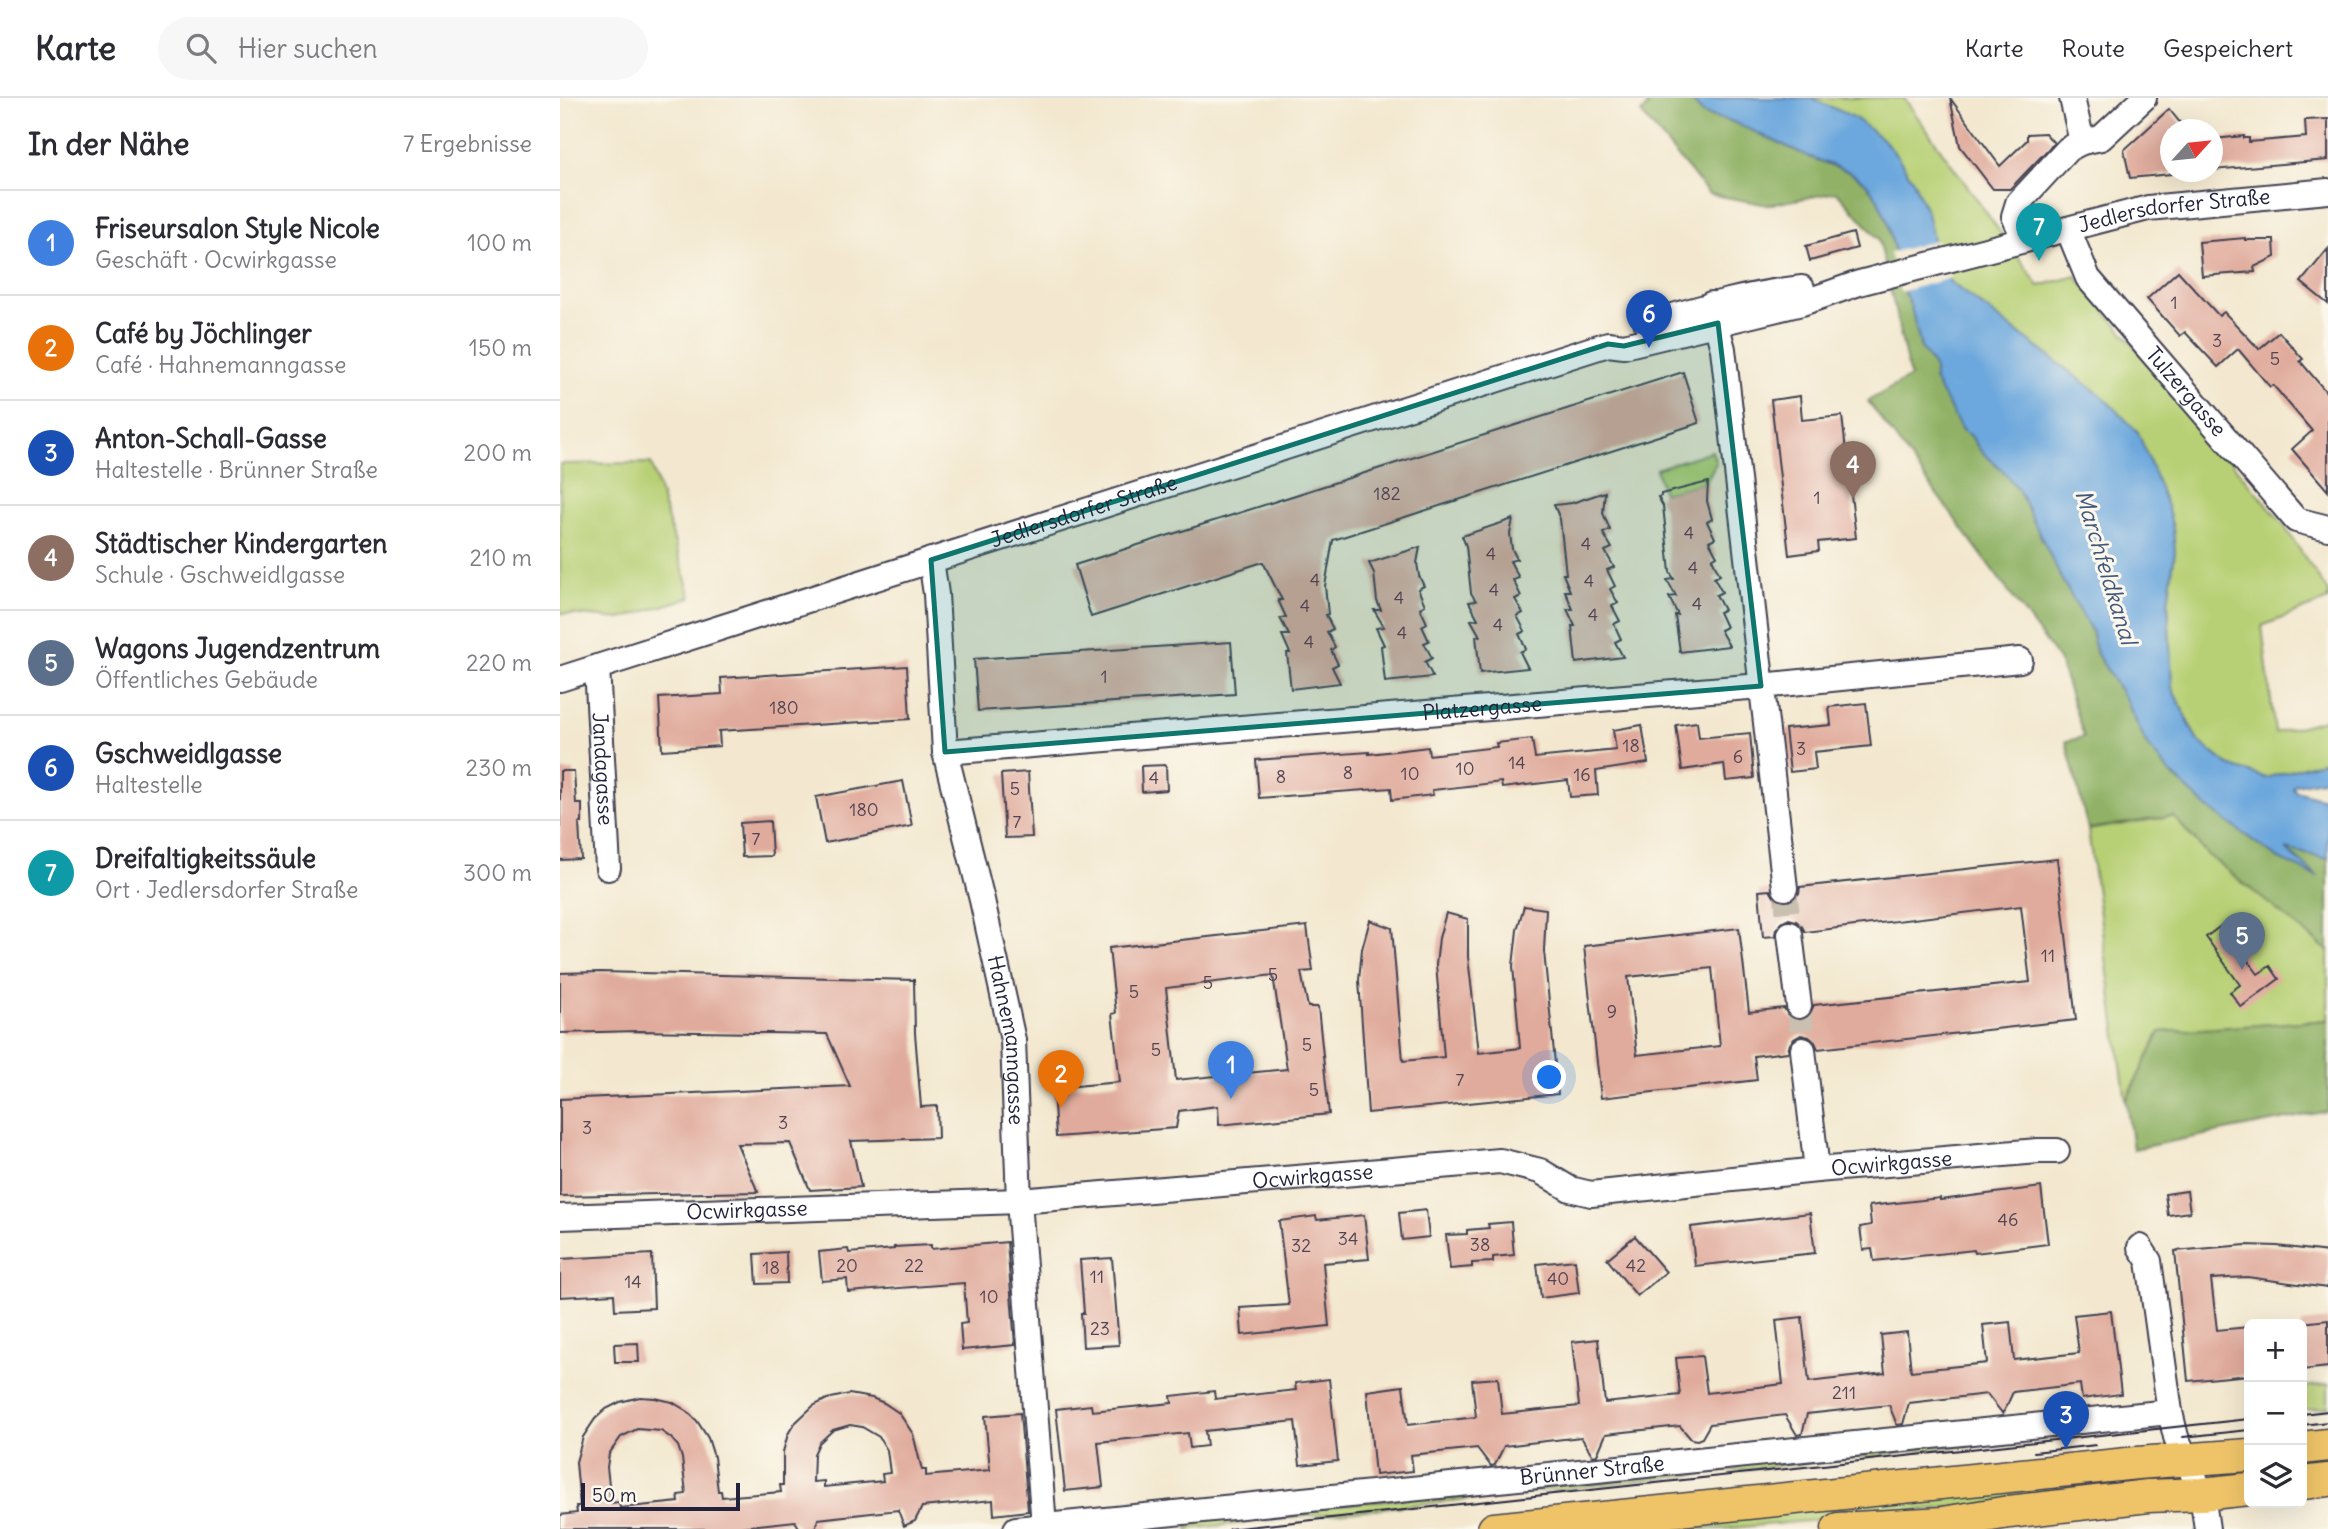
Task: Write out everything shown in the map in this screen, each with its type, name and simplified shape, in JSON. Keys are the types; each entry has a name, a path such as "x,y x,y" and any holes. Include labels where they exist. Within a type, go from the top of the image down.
{"main road":[{"path":"2307,1447 2328,1445"},
{"path":"1494,1529 1902,1486 2244,1455"},
{"path":"2307,1482 2328,1480"},
{"path":"1838,1529 1943,1522 2148,1496 2244,1490"}],"street":[{"path":"2072,98 2082,142"},
{"path":"2025,240 2014,216 2018,203 2068,149 2082,142 2101,138 2144,98"},
{"name":"Jedlersdorfer Straße","path":"560,679 1608,344 1620,332 1714,313 1798,289 1858,283 2148,208 2328,191"},
{"name":"Tulzergasse","path":"2068,229 2088,278 2296,520 2328,528"},
{"path":"1714,313 1723,349 1785,888"},
{"name":"Hahnemanngasse","path":"931,560 936,594 945,752 982,900 1013,1041 1019,1201 1044,1526"},
{"name":"Platzergasse","path":"945,752 1761,686 2020,660"},
{"name":"Jandagasse","path":"597,667 608,868"},
{"path":"1790,934 1799,1006"},
{"path":"1803,1050 1817,1170"},
{"name":"Ocwirkgasse","path":"560,1217 1019,1201 1500,1160 1540,1171 1570,1189 1591,1194 1817,1170 2057,1151"},
{"path":"2140,1247 2149,1261 2169,1412 2176,1437 2202,1494 2207,1529"},
{"name":"Brünner Straße","path":"1016,1529 2169,1412"}],"highlighted area":[{"path":"1718,323 1761,686 945,752 931,560 1608,344 1624,346"}],"green space":[{"path":"1642,98 1689,98 1704,114 1731,121 1850,172 1866,182 1887,220 1921,348 1934,367 1935,380 1962,430 1971,436 1980,450 2018,489 2062,580 2091,630 2097,654 2126,700 2147,745 2172,775 2207,807 2277,858 2316,875 2284,848 2328,859 2328,951 2207,854 2173,816 2088,829 2066,741 2084,737 2059,660 1868,401 1910,377 1879,239 1837,192 1768,205 1709,194 1641,113 1648,106"},
{"path":"1811,98 1904,98 2039,286 2076,276 2280,520 2328,592 2328,600 2262,626 2275,733 2328,719 2328,760 2266,778 2228,765 2197,740 2172,688 2168,603 2175,551 2102,396 1950,282 1938,262 1927,213 1914,182 1831,107"},
{"path":"1712,451 1716,463 1705,483 1663,493 1656,469"},
{"path":"651,463 691,597 621,619 560,613 560,464"},
{"path":"2173,816 2207,854 2328,950 2328,1020 2160,1032 2126,1101 2088,830"},
{"path":"2328,1020 2328,1111 2133,1149 2126,1101 2160,1032"},
{"path":"2328,1384 2328,1407 2307,1409 2307,1386"},
{"path":"2008,1433 2009,1441 1188,1529 1187,1521"},
{"path":"2122,1475 2124,1484 1991,1504 1720,1529 1590,1529"}],"water":[{"name":"Marchfeldkanal","path":"1689,98 1811,98 1854,117 1885,141 1914,182 1927,213 1938,262 1950,282 2102,396 2138,432 2173,528 2175,551 2168,603 2172,688 2197,740 2228,765 2266,778 2328,760 2328,779 2295,785 2293,788 2328,800 2328,859 2286,849 2318,877 2277,858 2207,807 2172,775 2147,745 2126,700 2097,654 2091,630 2062,580 2018,489 1980,450 1971,436 1962,430 1934,380 1934,367 1921,348 1887,220 1866,183 1850,172 1731,121 1704,114"}],"pier":[{"path":"1936,240 1941,261 1951,278 1900,292 1890,253"}],"building":[{"path":"1950,98 2000,166 2027,140 2027,134 2045,133 2054,143 2010,189 1993,189 1960,146"},
{"path":"2169,109 2177,119 2160,119 2160,175 2130,178 2124,150"},
{"path":"2328,119 2328,160 2223,169 2223,138 2244,136 2249,138 2249,142 2306,137 2305,120"},
{"path":"1853,233 1857,248 1810,261 1806,246"},
{"path":"2245,238 2274,240 2275,257 2254,267 2255,272 2202,276 2199,242"},
{"path":"2328,249 2328,304 2301,282"},
{"path":"2178,271 2219,316 2224,312 2259,349 2279,332 2328,394 2328,491 2292,449 2312,431 2273,385 2270,387 2238,349 2218,367 2185,332 2180,336 2147,299"},
{"path":"1683,372 1699,423 1333,540 1325,586 1326,615 1333,629 1327,632 1335,647 1331,650 1338,664 1332,667 1340,683 1291,689 1287,653 1290,653 1282,635 1289,635 1280,618 1286,617 1278,600 1282,600 1263,562 1091,617 1075,565"},
{"path":"1800,396 1802,420 1842,416 1856,538 1818,542 1819,551 1789,555 1771,400"},
{"path":"1708,482 1707,501 1712,519 1707,522 1715,538 1709,541 1717,556 1712,559 1720,575 1714,578 1722,592 1716,595 1724,610 1719,612 1726,627 1720,630 1729,646 1680,652 1675,615 1678,615 1669,597 1676,596 1667,580 1674,579 1670,572 1663,506 1658,497"},
{"path":"1605,492 1603,513 1610,530 1603,533 1612,548 1605,551 1614,567 1607,570 1615,586 1610,589 1618,603 1612,606 1620,621 1614,624 1621,639 1615,642 1623,657 1576,663 1572,626 1575,626 1567,609 1573,609 1565,591 1570,591 1563,574 1566,574 1560,519 1554,505 1572,503"},
{"path":"1513,519 1510,534 1512,549 1517,559 1510,561 1519,578 1513,580 1521,596 1515,599 1523,613 1517,616 1525,631 1519,634 1526,649 1520,652 1528,668 1480,673 1476,636 1480,636 1471,620 1478,619 1469,602 1476,601 1471,593 1466,546 1462,536"},
{"path":"1420,547 1417,563 1424,586 1418,589 1425,605 1420,608 1427,623 1422,626 1429,641 1424,643 1432,658 1425,662 1433,677 1385,682 1381,646 1384,645 1376,628 1384,627 1374,610 1381,610 1377,601 1374,573 1369,563"},
{"path":"1231,642 1235,694 978,711 974,659"},
{"path":"907,666 910,719 719,731 720,746 662,750 659,698 722,694 721,678"},
{"path":"1866,703 1871,746 1814,752 1816,769 1790,772 1785,729 1831,725 1829,707"},
{"path":"1697,722 1699,738 1750,733 1754,778 1726,781 1724,764 1682,770 1676,725"},
{"path":"1642,725 1648,763 1596,771 1598,795 1570,797 1568,780 1502,788 1501,782 1432,790 1433,795 1392,800 1391,788 1259,798 1256,760 1369,754 1428,747 1429,755 1497,747 1496,743 1532,739 1535,758 1616,750 1613,730"},
{"path":"1166,765 1167,790 1142,792 1141,766"},
{"path":"560,771 574,771 576,804 582,804 582,823 579,823 581,859 560,860"},
{"path":"1028,772 1032,837 1005,838 1001,774"},
{"path":"903,781 912,826 825,843 816,797"},
{"path":"770,821 772,856 742,857 740,823"},
{"path":"2057,859 2076,1020 1818,1049 1809,1037 1801,1035 1790,1044 1788,1052 1754,1056 1757,1080 1601,1098 1584,946 1739,928 1749,1012 1784,1008 1794,1020 1800,1021 1808,1017 1814,1005 2030,982 2021,906 1805,932 1801,925 1789,919 1776,929 1775,936 1763,937 1759,891 1770,890 1778,901 1786,903 1794,899 1800,887","holes":["1712,968 1720,1046 1637,1055 1628,977"]},
{"path":"1524,906 1546,909 1544,951 1558,1094 1368,1113 1359,980 1362,949 1370,920 1392,928 1403,1061 1444,1057 1436,965 1439,938 1446,913 1468,919 1468,957 1479,1053 1520,1048 1513,966 1517,930"},
{"path":"2222,925 2258,974 2270,966 2279,979 2241,1007 2230,992 2240,985 2206,937"},
{"path":"1307,926 1313,971 1301,972 1308,1007 1318,1007 1329,1114 1219,1125 1218,1106 1179,1111 1176,1128 1056,1137 1053,1088 1120,1082 1112,1014 1116,1013 1109,948","holes":["1273,975 1287,1069 1176,1080 1166,988"]},
{"path":"560,973 914,980 921,1107 937,1106 938,1138 851,1141 861,1187 810,1190 790,1143 737,1144 758,1192 560,1196 560,1099 850,1086 827,1034 638,1031 560,1033"},
{"path":"2041,1187 2048,1244 1874,1261 1872,1249 1863,1250 1860,1227 1871,1225 1869,1206"},
{"path":"2187,1191 2190,1212 2168,1215 2165,1194"},
{"path":"1426,1210 1429,1237 1402,1240 1399,1213"},
{"path":"1810,1213 1815,1253 1695,1266 1691,1227"},
{"path":"1364,1215 1369,1259 1323,1263 1329,1326 1242,1335 1240,1308 1289,1305 1279,1221 1316,1216 1317,1220"},
{"path":"1511,1222 1514,1255 1493,1257 1493,1262 1472,1263 1472,1267 1450,1269 1446,1235 1467,1234 1467,1230 1489,1228 1488,1224"},
{"path":"1635,1236 1666,1272 1637,1296 1607,1259"},
{"path":"1007,1242 1015,1345 962,1350 960,1324 967,1323 964,1283 848,1292 847,1279 822,1281 819,1252 848,1249 849,1253 931,1245 931,1249"},
{"path":"2246,1245 2328,1252 2328,1288 2247,1277 2211,1279 2217,1330 2244,1327 2244,1375 2188,1381 2175,1251"},
{"path":"786,1252 787,1283 757,1284 755,1254"},
{"path":"652,1254 654,1308 615,1310 614,1294 560,1297 560,1259"},
{"path":"1112,1258 1119,1345 1083,1347 1081,1313 1084,1313 1080,1260"},
{"path":"1575,1260 1579,1293 1541,1298 1537,1264"},
{"path":"2111,1311 2121,1394 2082,1399 2080,1384 2013,1392 2003,1414 1987,1394 1909,1403 1903,1424 1897,1425 1889,1405 1807,1414 1802,1434 1797,1435 1785,1415 1710,1424 1702,1438 1697,1440 1691,1439 1680,1426 1606,1434 1597,1455 1593,1456 1581,1437 1504,1446 1495,1465 1491,1466 1477,1448 1411,1455 1413,1471 1375,1475 1367,1391 1403,1386 1408,1425 1476,1417 1472,1380 1498,1378 1502,1414 1579,1406 1572,1342 1598,1339 1605,1403 1680,1395 1676,1358 1702,1356 1707,1393 1783,1384 1776,1320 1802,1317 1809,1382 1885,1373 1881,1335 1907,1332 1911,1371 1987,1363 1983,1325 2010,1322 2014,1360 2079,1353 2074,1315"},
{"path":"2328,1320 2328,1367 2307,1369 2307,1322"},
{"path":"638,1343 639,1362 615,1362 614,1344"},
{"path":"1329,1379 1338,1461 1300,1465 1295,1421 1205,1431 1207,1446 1190,1448 1188,1433 1098,1442 1103,1487 1065,1491 1056,1409 1091,1405 1092,1411 1172,1403 1171,1396 1214,1391 1215,1399 1296,1390 1295,1383"},
{"path":"849,1394 872,1398 899,1413 913,1434 926,1476 990,1470 985,1416 1020,1413 1028,1511 994,1515 993,1500 922,1507 915,1521 904,1526 898,1510 818,1519 815,1529 800,1529 795,1521 723,1529 560,1529 560,1515 577,1513 576,1506 580,1506 576,1462 583,1437 595,1419 620,1402 640,1397 655,1398 672,1402 687,1411 708,1438 714,1457 718,1491 721,1491 722,1497 781,1492 783,1452 788,1434 794,1424 813,1406 827,1399","holes":["850,1425 862,1427 879,1437 887,1450 890,1473 882,1474 883,1481 824,1487 824,1481 813,1482 814,1454 819,1443 833,1430","637,1429 661,1431 678,1446 686,1494 678,1495 679,1502 620,1508 619,1502 611,1503 607,1467 609,1454 621,1437"]}],"tunnel":[{"path":"1785,888 1790,934"},
{"path":"1799,1006 1803,1050"}],"tram line":[{"path":"2307,1413 2328,1411"},
{"path":"1229,1529 2244,1420"},
{"path":"2307,1424 2328,1422"},
{"path":"2183,1437 2244,1431"},
{"path":"2034,1452 2096,1445"}],"place":[{"name":"Dreifaltigkeitssäule","path":"2039,261"},
{"name":"Gschweidlgasse","path":"1649,348"},
{"name":"Städtischer Kindergarten","path":"1853,499"},
{"name":"Wagons Jugendzentrum","path":"2242,970"},
{"name":"Friseursalon Style Nicole","path":"1231,1099"},
{"name":"Café by Jöchlinger","path":"1061,1108"},
{"name":"Anton-Schall-Gasse","path":"2066,1449"}]}
